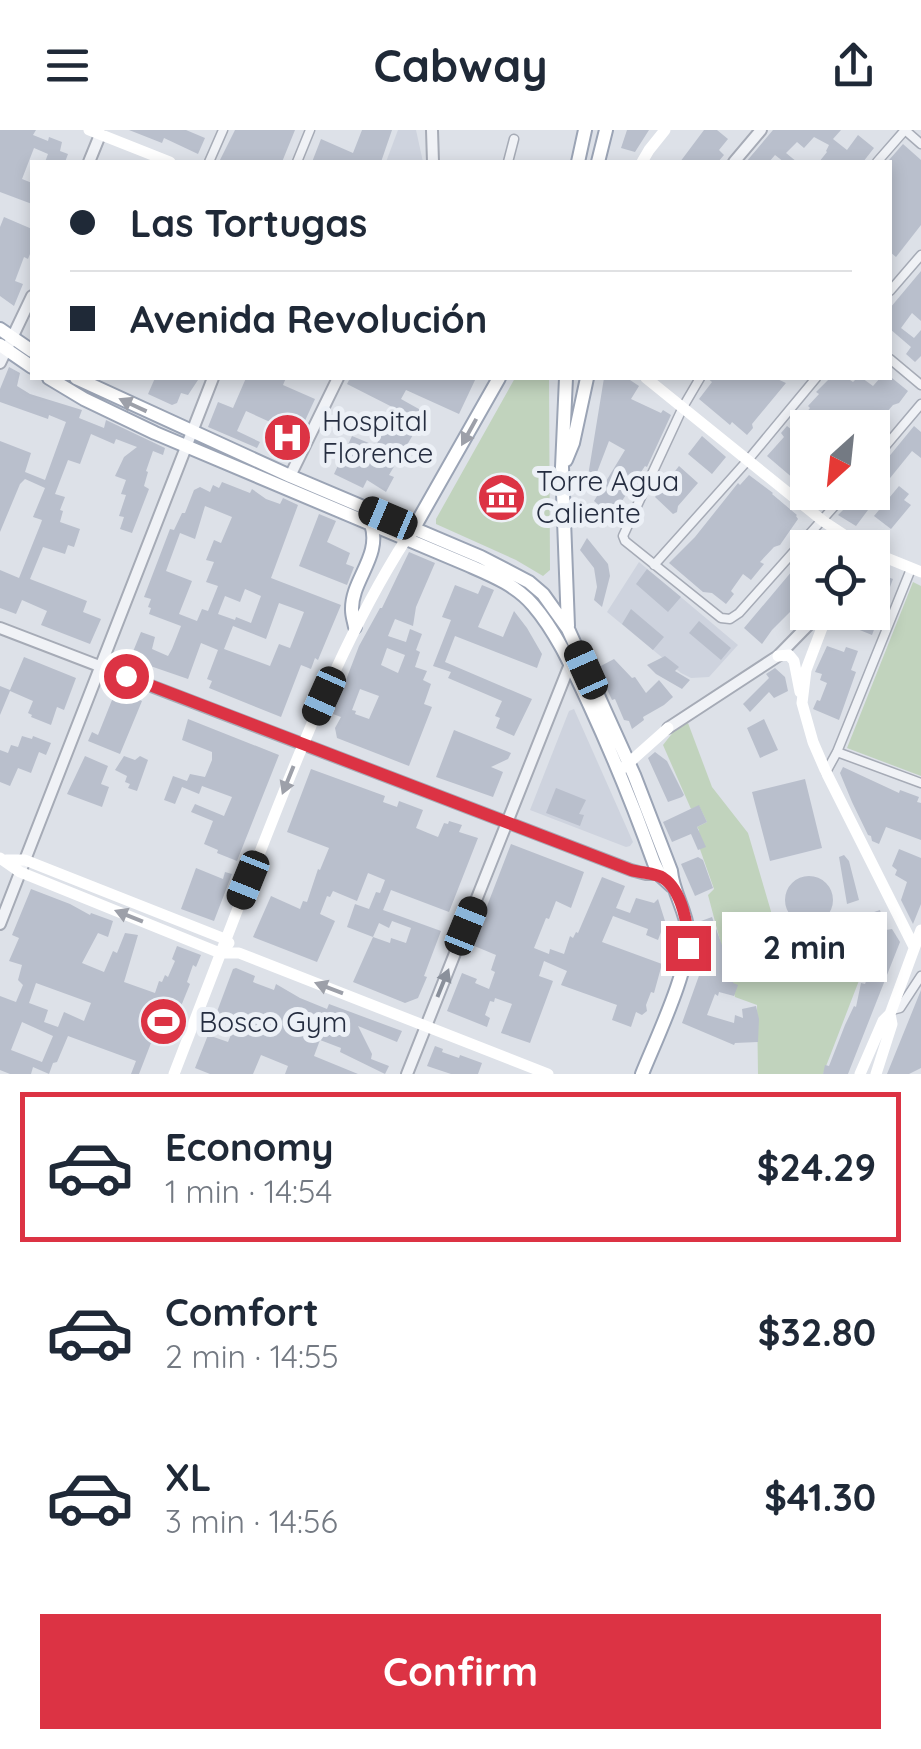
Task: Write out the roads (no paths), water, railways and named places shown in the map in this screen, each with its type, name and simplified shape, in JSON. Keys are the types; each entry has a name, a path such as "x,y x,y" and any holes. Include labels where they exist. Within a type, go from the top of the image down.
{"main road":[{"path":"578,160 585,130"},
{"path":"598,160 606,130"},
{"path":"643,160 665,130"},
{"path":"97,132 165,160"},
{"path":"0,329 5,349 30,365"},
{"path":"5,349 30,352"},
{"path":"52,380 84,399 290,476 410,533 519,592 544,619 624,767"},
{"path":"174,1074 303,744 355,626 498,380"},
{"path":"566,380 562,467 570,664"},
{"path":"562,467 573,443 587,380"},
{"path":"649,380 837,530"},
{"path":"91,381 189,439 371,524 481,557 529,582 543,594 568,629 688,930 682,973 642,1074"},
{"path":"355,626 354,598 373,549 371,524"},
{"path":"890,559 916,570"},
{"path":"802,704 806,670 819,630"},
{"path":"778,656 790,655 794,661 813,742 914,947"},
{"path":"624,767 668,728"},
{"path":"3,859 225,940 240,953 548,1074"},
{"path":"22,866 220,953 240,953"},
{"path":"876,1074 892,1024 891,1012 921,930"},
{"path":"860,1074 882,1020 891,1012"}],"street":[{"path":"211,160 222,130"},
{"path":"298,160 310,130"},
{"path":"432,130 434,160"},
{"path":"736,160 762,130"},
{"path":"879,160 905,130 921,144"},
{"path":"90,160 97,132"},
{"path":"509,160 514,139"},
{"path":"892,289 921,255"},
{"path":"5,349 30,300"},
{"path":"892,361 921,385"},
{"path":"0,924 212,380"},
{"path":"290,476 337,380"},
{"path":"699,380 623,536 625,541 721,618 730,618 832,510"},
{"path":"654,564 814,380"},
{"path":"890,441 921,404"},
{"path":"826,772 916,570"},
{"path":"0,628 631,870 666,873"},
{"path":"668,728 778,656 806,630"},
{"path":"407,1074 570,664"},
{"path":"837,752 921,783"},
{"path":"891,1012 900,1008 921,976"}],"place":[{"name":"Hospital Florence","path":"287,437"},
{"name":"Torre Agua Caliente","path":"501,497"},
{"name":"Bosco Gym","path":"164,1022"}]}
